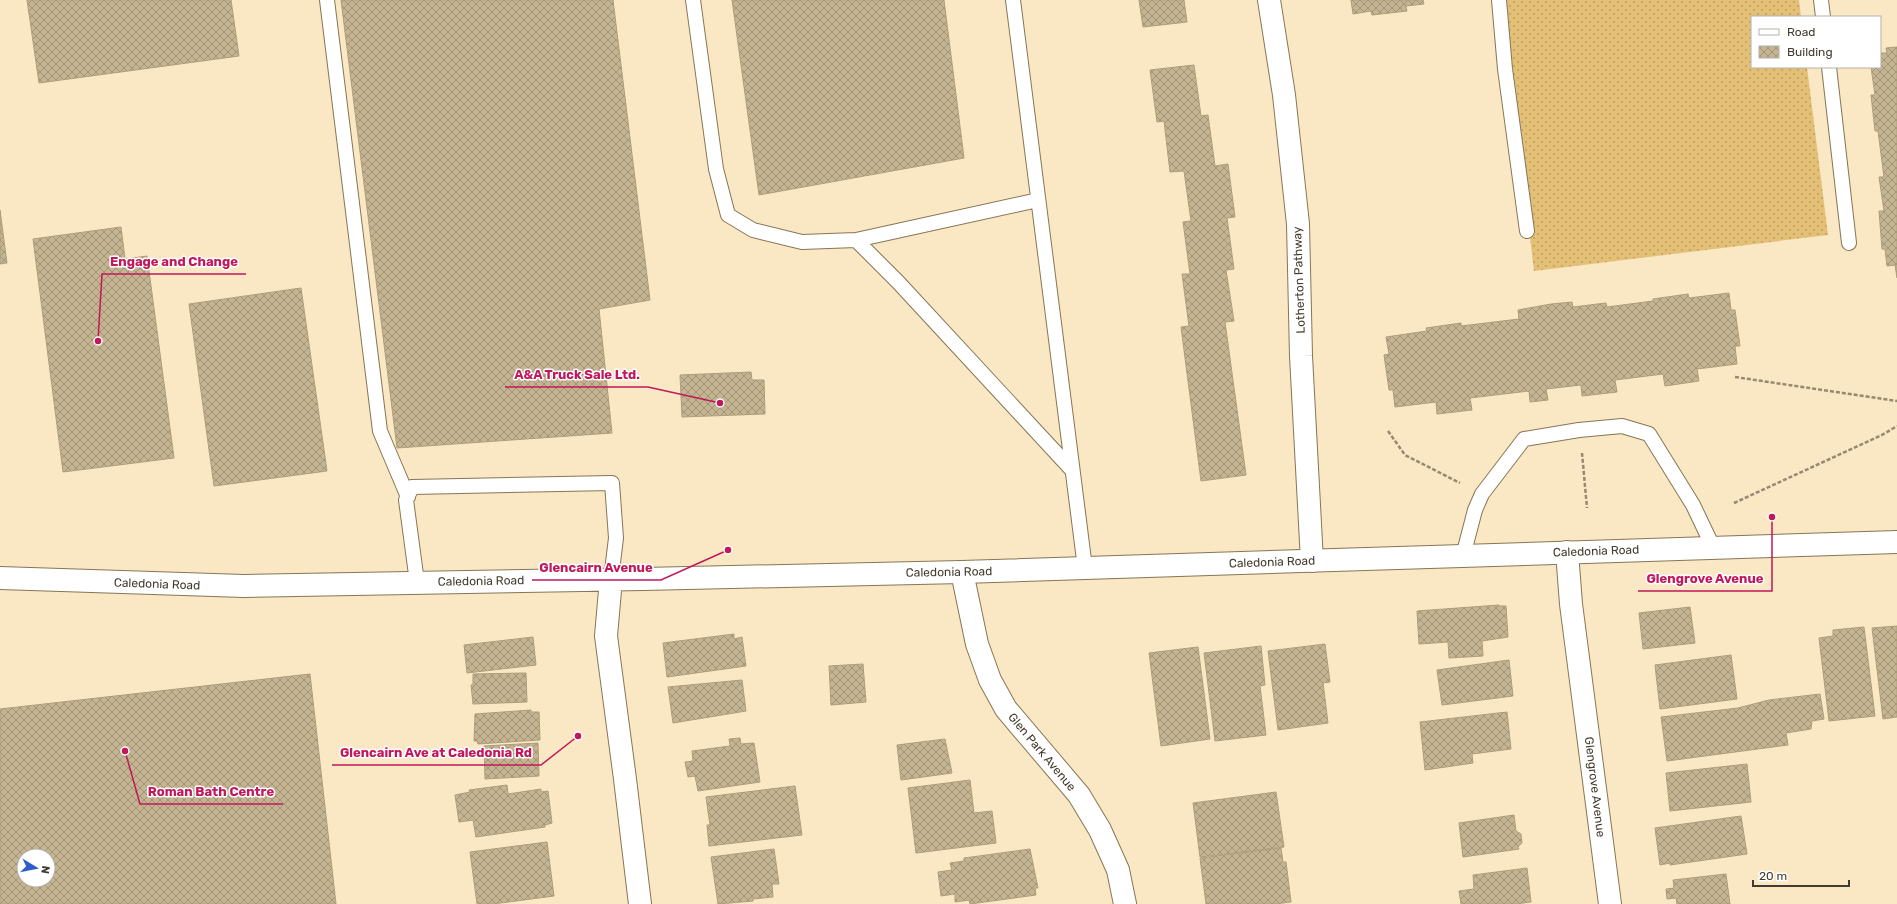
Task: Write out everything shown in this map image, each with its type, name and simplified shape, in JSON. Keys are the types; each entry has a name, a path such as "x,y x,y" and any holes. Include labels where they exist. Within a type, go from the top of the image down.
{"street":[{"name":"Lotherton Pathway","path":"1270,0 1284,95 1298,224 1301,356 1312,561"},
{"name":"Caledonia Road","path":"0,578 230,586 611,579 962,572 1897,542"},
{"name":"Glengrove Avenue","path":"1567,552 1571,604 1610,904"},
{"name":"Glen Park Avenue","path":"962,572 977,644 990,680 1006,709 1027,736 1055,766 1082,801 1100,830 1118,870 1125,904"},
{"path":"611,579 606,636 640,904"}],"lane":[{"path":"327,0 380,431 408,497"},
{"path":"693,0 716,169 728,215 753,230 802,242 856,240 1038,200"},
{"path":"1013,0 1085,568"},
{"path":"1499,0 1505,69 1527,231"},
{"path":"1820,0 1823,16"},
{"path":"1829,68 1849,243"},
{"path":"856,240 898,282 1072,470"},
{"path":"1463,556 1475,510 1482,494 1524,439 1579,430 1622,426 1649,434 1693,505 1713,548"},
{"path":"417,582 406,500 412,486 612,483 616,538 611,579"}],"path":[{"path":"1735,377 1897,400"},
{"path":"1734,504 1882,435 1897,426"},
{"path":"1579,430 1587,508"},
{"path":"1388,431 1405,455 1482,494"}],"shaded area":[{"path":"1502,0 1799,0 1801,16 1751,16 1751,68 1807,68 1828,235 1534,271"}],"building":[{"path":"27,0 231,0 239,56 39,83"},
{"path":"341,0 613,0 650,300 599,309 612,433 397,448"},
{"path":"732,0 944,0 964,158 759,195"},
{"path":"1139,0 1184,0 1187,22 1143,27"},
{"path":"1351,0 1423,0 1424,4 1406,6 1407,11 1372,15 1371,11 1353,14"},
{"path":"1897,47 1897,278 1895,265 1887,266 1885,249 1882,249 1879,211 1884,211 1879,177 1884,177 1878,131 1875,131 1871,95 1875,95 1871,68 1881,68 1881,53 1887,53 1886,48"},
{"path":"1194,65 1201,116 1208,115 1215,166 1228,164 1235,217 1227,218 1234,269 1226,270 1234,321 1225,322 1246,475 1201,481 1181,327 1189,326 1182,274 1190,274 1183,222 1191,221 1184,171 1170,172 1164,121 1157,122 1150,70"},
{"path":"0,210 7,263 0,264"},
{"path":"121,227 125,259 147,256 174,458 63,472 33,239"},
{"path":"301,288 327,471 214,486 189,304"},
{"path":"1729,293 1731,310 1735,310 1740,346 1735,346 1737,364 1697,369 1699,381 1665,386 1663,374 1615,380 1617,392 1582,396 1581,385 1546,389 1548,400 1530,402 1529,391 1470,398 1472,410 1437,414 1436,402 1395,407 1393,390 1389,390 1384,355 1389,354 1386,337 1427,331 1426,328 1461,323 1461,326 1519,319 1518,310 1551,304 1572,302 1573,307 1606,303 1607,307 1653,301 1653,299 1688,294 1689,298"},
{"path":"751,372 752,380 764,380 765,414 682,417 680,375"},
{"path":"1499,605 1506,606 1508,637 1482,641 1483,656 1449,658 1448,642 1419,644 1417,611"},
{"path":"1690,607 1695,643 1643,649 1639,613"},
{"path":"1897,626 1897,717 1883,719 1872,628"},
{"path":"1864,627 1875,716 1829,721 1819,638 1833,636 1833,630"},
{"path":"734,634 734,639 742,637 746,666 667,677 663,643"},
{"path":"533,637 536,665 467,673 464,645"},
{"path":"1325,644 1330,682 1323,683 1328,723 1278,730 1268,651"},
{"path":"1261,646 1265,685 1260,686 1266,735 1215,741 1204,653"},
{"path":"1198,647 1210,739 1161,746 1149,653"},
{"path":"1731,655 1737,699 1660,709 1655,665"},
{"path":"1509,660 1513,696 1442,705 1437,670"},
{"path":"863,664 866,702 831,705 829,666"},
{"path":"526,673 527,702 473,704 471,685 473,685 473,674"},
{"path":"310,674 336,904 0,904 0,709"},
{"path":"742,680 746,711 673,723 668,687"},
{"path":"1820,694 1824,719 1812,721 1811,729 1786,733 1788,745 1667,761 1661,717 1738,708 1769,700"},
{"path":"531,710 531,712 539,712 540,740 478,744 477,741 474,741 475,714"},
{"path":"1507,712 1511,749 1472,754 1473,763 1425,770 1420,722"},
{"path":"740,738 741,744 754,743 760,782 698,791 695,776 688,777 685,762 693,761 692,751 730,746 729,739"},
{"path":"945,739 952,773 901,780 897,745"},
{"path":"538,743 539,776 485,779 484,746"},
{"path":"1747,764 1751,802 1670,811 1666,773"},
{"path":"970,780 974,813 992,811 996,843 916,853 908,788"},
{"path":"507,785 508,794 541,789 541,792 548,791 552,823 545,825 545,827 476,837 473,820 459,822 455,795 470,792 469,790"},
{"path":"795,786 802,835 709,846 707,825 710,825 706,797"},
{"path":"1276,792 1284,847 1200,857 1193,803"},
{"path":"1514,815 1516,831 1521,834 1522,843 1518,847 1519,849 1463,857 1459,823"},
{"path":"1741,816 1747,854 1670,865 1670,863 1660,865 1655,828"},
{"path":"547,842 554,896 493,904 477,904 470,852"},
{"path":"1281,848 1283,862 1286,862 1291,902 1275,904 1206,904 1200,858"},
{"path":"774,849 779,884 772,884 773,897 753,899 753,901 718,904 711,857"},
{"path":"1030,849 1038,888 1035,888 1036,895 970,904 969,900 955,902 955,894 941,896 938,872 952,870 950,863 964,861 964,858"},
{"path":"1527,868 1531,902 1516,904 1461,904 1459,891 1474,889 1473,875"},
{"path":"1726,874 1730,904 1677,904 1676,898 1667,899 1666,889 1674,888 1673,880"}],"place":[{"name":"Engage and Change","path":"98,341"},
{"name":"A&A Truck Sale Ltd.","path":"720,403"},
{"name":"Glengrove Avenue","path":"1772,517"},
{"name":"Glencairn Avenue","path":"728,550"},
{"name":"Glencairn Ave at Caledonia Rd","path":"578,736"},
{"name":"Roman Bath Centre","path":"125,751"}]}
